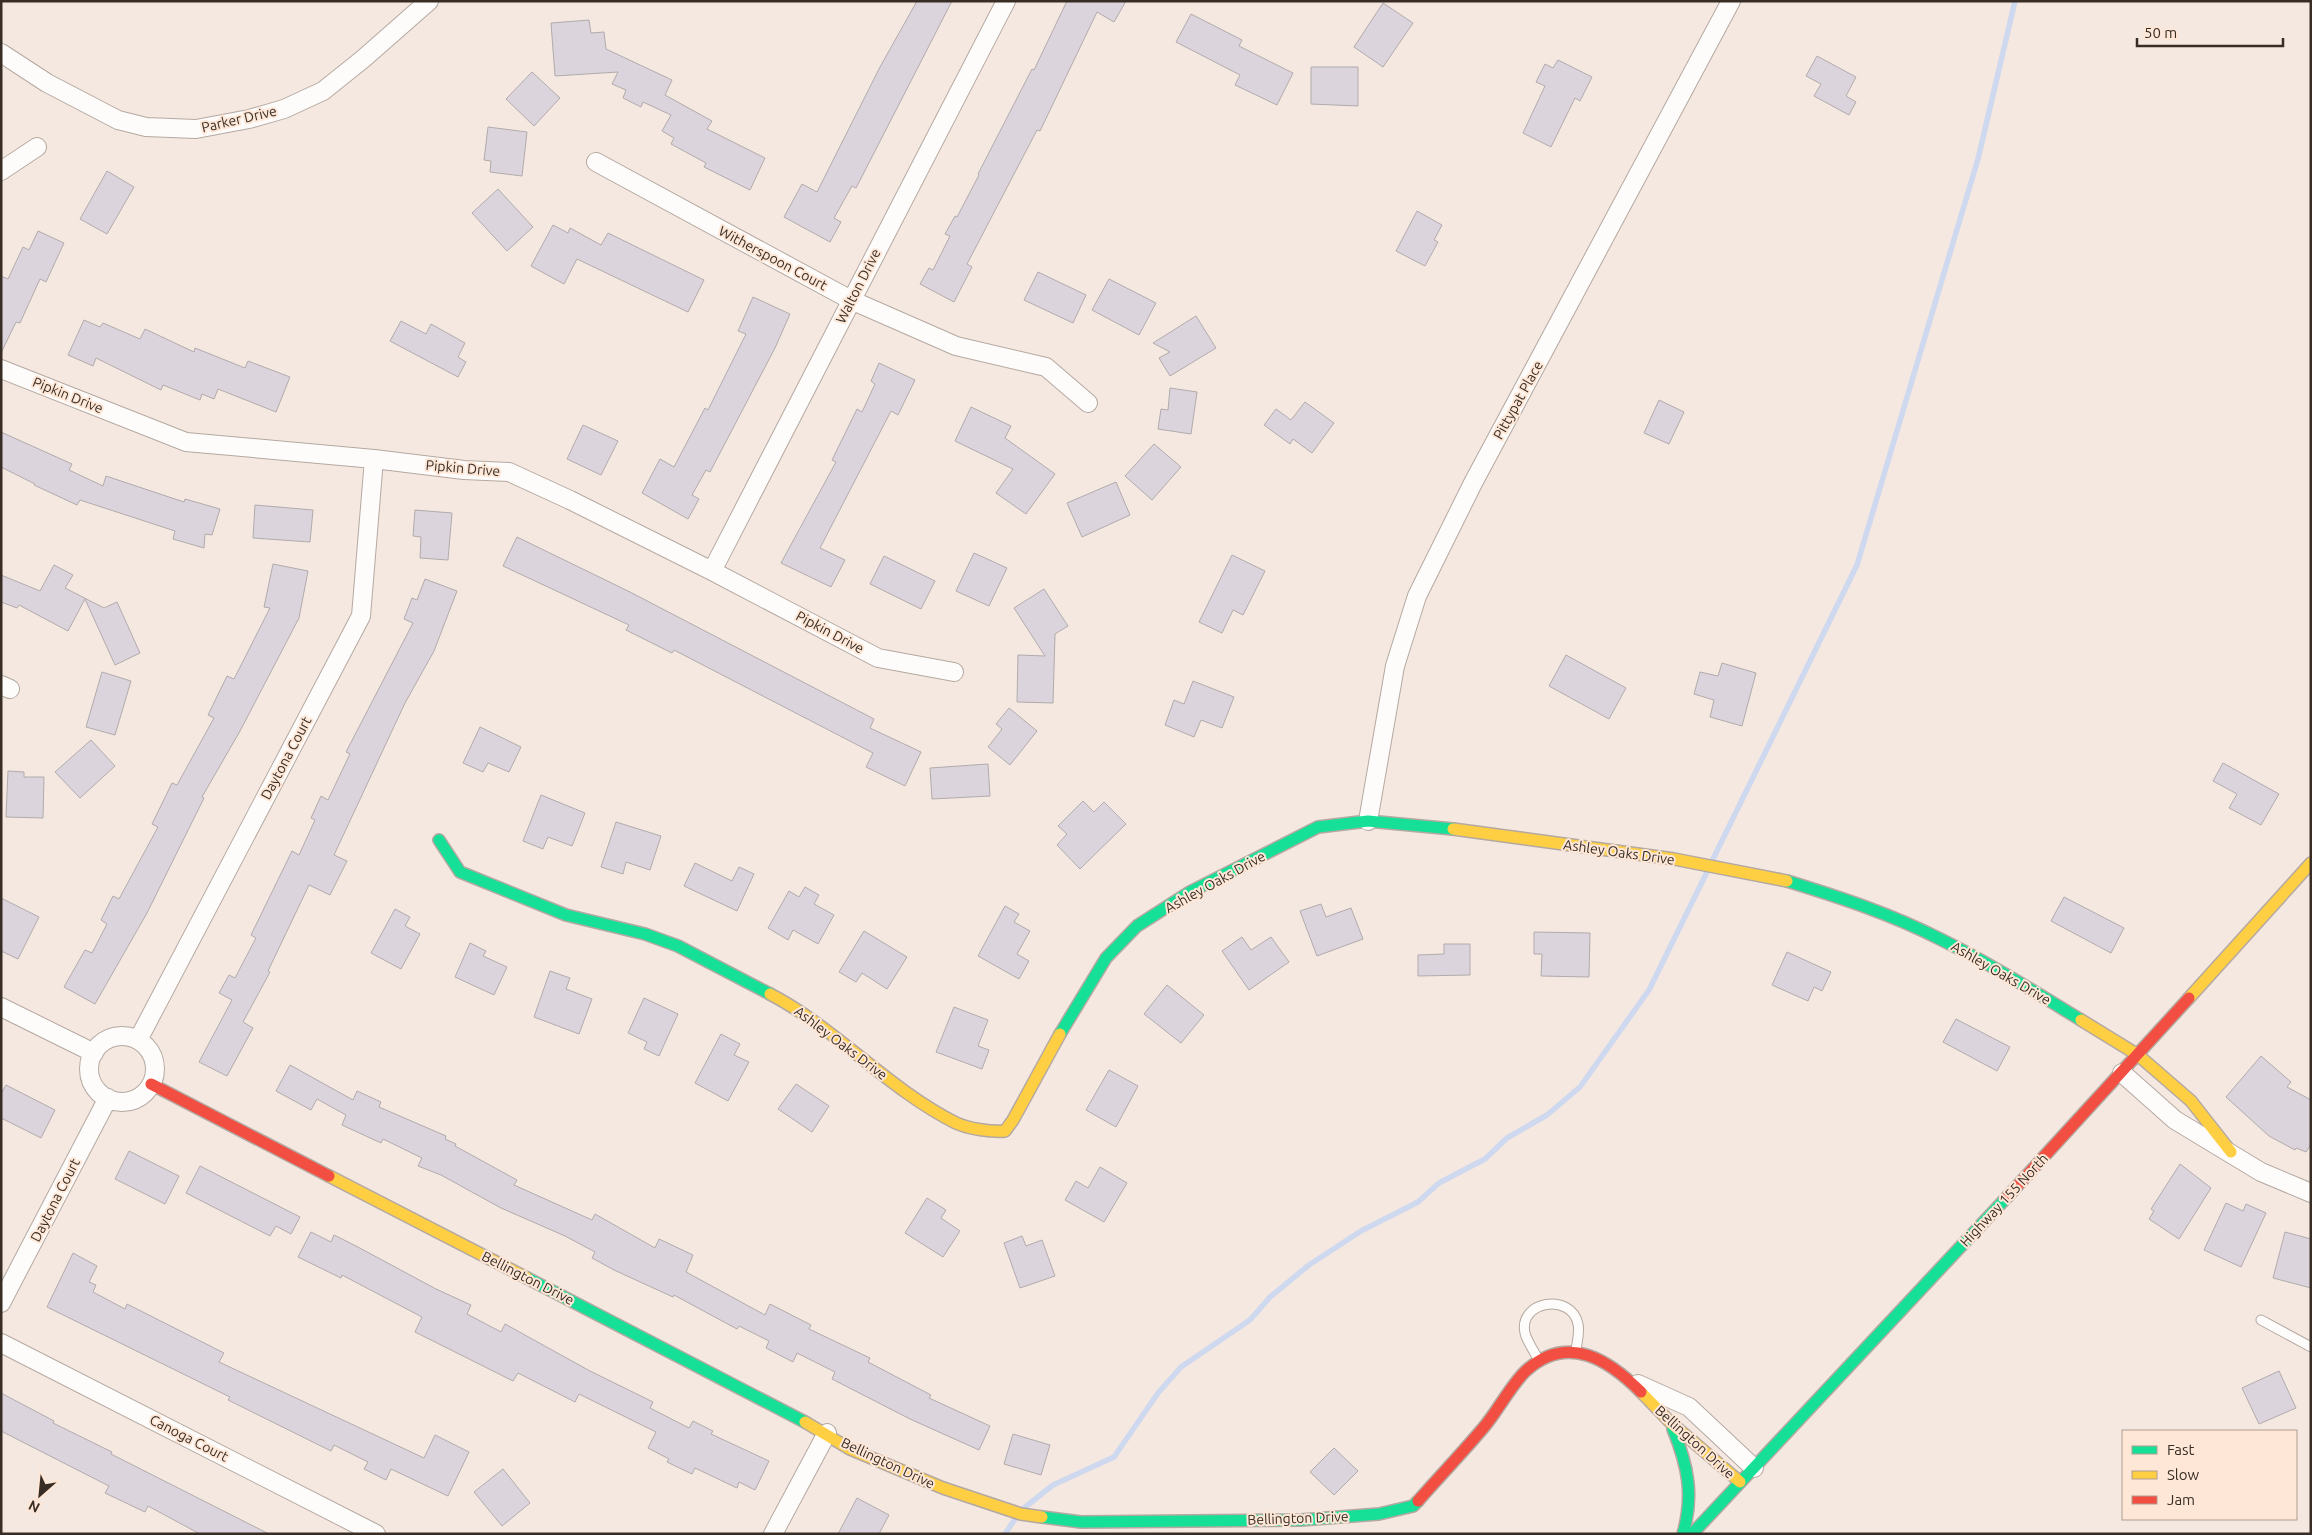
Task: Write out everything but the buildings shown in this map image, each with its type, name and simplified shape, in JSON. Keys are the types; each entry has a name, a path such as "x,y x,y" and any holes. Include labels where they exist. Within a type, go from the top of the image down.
{"street":[{"name":"Parker Drive","path":"1,54 47,83 118,120 146,127 196,129 249,119 284,109 323,90 363,60 429,1"},
{"name":"Walton Drive","path":"712,571 850,300 1006,1"},
{"name":"Pittypat Place","path":"1368,821 1395,666 1417,596 1473,483 1731,1"},
{"path":"1,171 36,146"},
{"name":"Witherspoon Court","path":"596,162 850,300 956,346 1046,367 1088,403"},
{"name":"Pipkin Drive","path":"1,368 186,442 374,459 464,470 509,472 570,500 712,571 878,658 954,672"},
{"name":"Daytona Court","path":"138,1040 361,616 374,459"},
{"name":"Ashley Oaks Drive","path":"438,840 460,872 566,915 645,934 678,946 744,979 780,998 829,1032 920,1102 958,1124 995,1132 1005,1131 1013,1120 1076,1004 1106,958 1137,926 1190,892 1318,827 1368,821 1491,833 1674,859 1782,879 1833,895 1939,938 2007,975 2138,1056 2192,1101 2231,1152"},
{"name":"Highway 155 North","path":"1692,1534 2138,1056 2311,863"},
{"path":"1,1007 94,1053"},
{"path":"117,1036 128,1036 138,1040 147,1047 155,1066 151,1084 142,1095 132,1100 122,1102 108,1098 94,1086 90,1076 90,1065 94,1053 107,1040 117,1036"},
{"path":"2122,1073 2175,1120 2276,1179 2311,1193"},
{"name":"Bellington Drive","path":"151,1084 827,1433 850,1449 943,1488 1021,1514 1081,1522 1301,1520 1379,1514 1413,1506 1485,1426 1527,1369 1549,1356 1576,1351 1604,1361 1629,1380 1670,1422 1740,1482"},
{"name":"Daytona Court","path":"1,1303 108,1098"},
{"name":"Canoga Court","path":"1,1343 376,1534"},
{"name":"Bellington Drive","path":"1629,1380 1689,1407 1754,1468"},
{"path":"1670,1422 1689,1468 1690,1513 1683,1534"},
{"path":"774,1534 827,1433"}],"lane":[{"path":"1540,1362 1525,1333 1525,1325 1532,1311 1546,1303 1562,1305 1576,1319 1579,1332 1576,1351"},
{"path":"2261,1320 2311,1347"}],"waterway":[{"path":"1713,859 1857,565 1978,159 2015,1"},
{"path":"1024,1508 1053,1485 1114,1457 1158,1393 1181,1367 1250,1320 1270,1297 1309,1265 1361,1231 1418,1202 1439,1183 1485,1159 1507,1138 1547,1115 1580,1087 1649,990 1707,872"},
{"path":"1005,1534 1015,1519"}],"traffic: fast":[{"path":"1060,1034 1106,958 1137,926 1190,892 1318,827 1368,821 1453,829"},
{"path":"439,840 460,872 566,915 645,934 678,946 770,994"},
{"path":"1787,881 1865,907 1921,930 1994,968 2081,1020"},
{"path":"1692,1534 2008,1196"},
{"path":"527,1278 805,1422"},
{"path":"1673,1429 1686,1468 1688,1481 1688,1506 1683,1534"},
{"path":"1042,1517 1081,1522 1301,1520 1379,1514 1413,1506 1418,1501"}],"traffic: slow":[{"path":"1453,829 1674,859 1787,881"},
{"path":"2189,998 2311,863"},
{"path":"770,994 818,1024 931,1109 956,1123 980,1130 1005,1131 1013,1120 1060,1034"},
{"path":"2081,1020 2138,1055 2191,1101 2231,1152"},
{"path":"329,1176 527,1278"},
{"path":"1641,1392 1670,1422 1740,1482"},
{"path":"805,1422 850,1449 943,1488 1021,1514 1042,1517"}],"traffic: jam":[{"path":"2008,1196 2189,998"},
{"path":"151,1084 329,1176"},
{"path":"1418,1501 1484,1427 1522,1374 1543,1359 1558,1353 1573,1352 1588,1355 1616,1370 1641,1392"}]}
